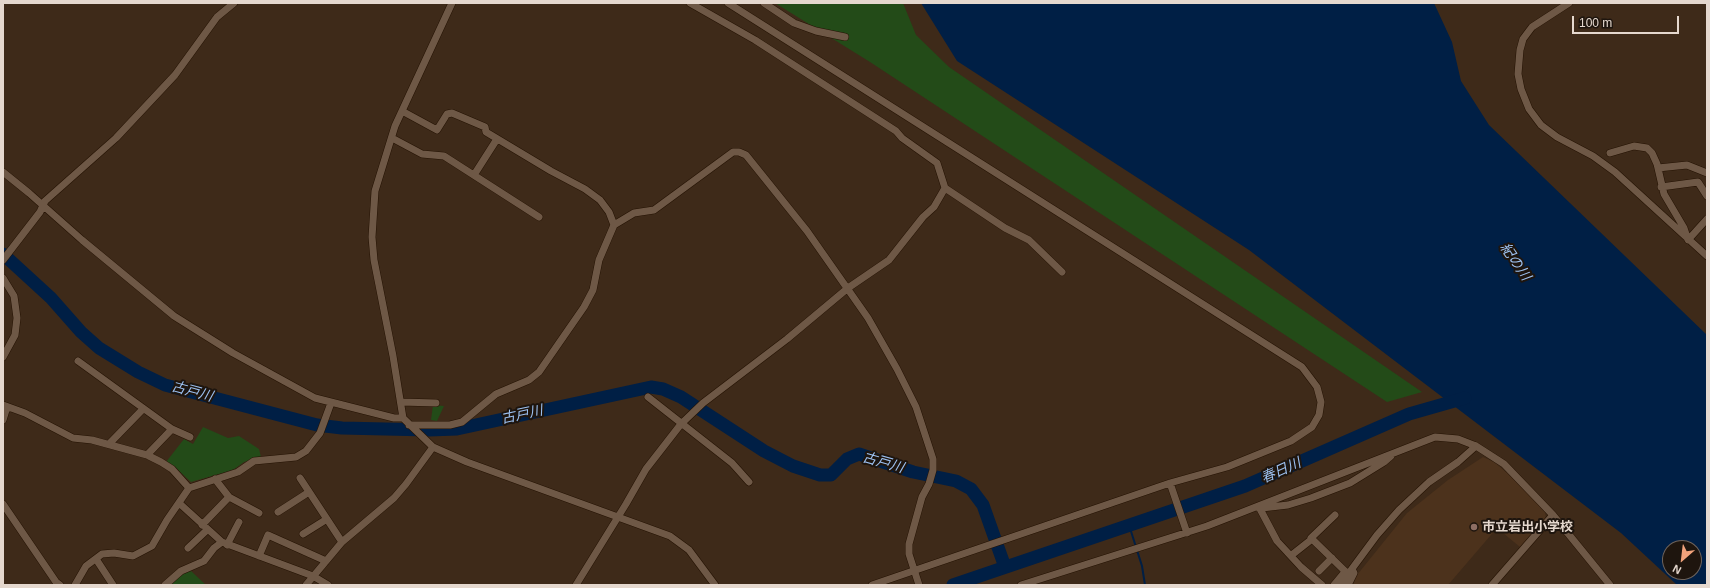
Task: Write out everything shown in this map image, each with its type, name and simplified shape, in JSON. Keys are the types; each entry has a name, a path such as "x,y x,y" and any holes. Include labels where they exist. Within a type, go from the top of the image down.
{"street":[{"path":"3,260 40,212 50,196 116,138 175,75 217,17 234,3"},
{"path":"452,3 402,111 375,191 372,237 374,260 403,418 433,447 467,462 670,536 689,550 715,585"},
{"path":"690,3 755,40 896,131 902,138 937,163 945,188 1005,228 1029,240 1062,272"},
{"path":"728,3 1302,367 1317,387 1321,402 1319,415 1312,427 1291,441 1227,467 1170,483 916,573 872,585"},
{"path":"764,3 794,23 816,31 845,37"},
{"path":"1569,3 1532,27 1523,39 1520,50 1518,74 1521,89 1529,109 1541,125 1557,137 1593,156 1615,172 1707,256"},
{"path":"402,111 438,130 447,114 452,113 485,127 486,132 497,139 585,189 600,200 609,212 614,225"},
{"path":"392,138 422,154 444,156 539,218"},
{"path":"474,175 497,139"},
{"path":"1610,153 1634,146 1647,148 1652,154 1658,168 1664,194 1684,228 1688,240"},
{"path":"409,425 450,425 462,422 496,394 529,380 539,372 584,307 593,290 599,260 614,225 634,213 654,210 733,152 739,152 746,155 778,193 848,288 868,318 897,369 916,407 933,459 933,470 915,518 909,544 909,554 919,585"},
{"path":"1658,168 1687,165 1707,173"},
{"path":"3,172 174,316 233,353 289,385 316,398 394,418 403,418"},
{"path":"1662,187 1698,182 1707,196"},
{"path":"576,585 646,469 681,424 703,403 787,339 848,288 889,260 923,217 934,207 945,188"},
{"path":"1688,240 1707,219"},
{"path":"3,278 14,296 17,318 15,335 3,357"},
{"path":"78,361 172,429 190,438"},
{"path":"648,397 732,463 749,482"},
{"path":"401,402 436,403"},
{"path":"75,585 86,566 102,554 114,553 134,556 143,553 152,546 167,520 189,488 238,472 254,461 296,457 306,451 320,433 331,403"},
{"path":"3,420 5,406 25,413 72,438 92,440 147,455 172,469 189,488"},
{"path":"109,444 143,409"},
{"path":"147,455 172,429"},
{"path":"1021,585 1187,533 1259,508 1435,437 1458,439 1476,446 1504,464 1554,515 1610,585"},
{"path":"1340,585 1377,534 1399,510 1429,482 1458,462 1476,446"},
{"path":"306,585 342,542 394,498 433,447"},
{"path":"1259,508 1288,505 1350,483 1384,462 1396,452"},
{"path":"300,478 342,542"},
{"path":"215,479 230,496 259,513"},
{"path":"1170,483 1187,533"},
{"path":"278,512 309,492"},
{"path":"188,548 230,496"},
{"path":"179,503 224,543 313,576 328,585"},
{"path":"3,504 56,582 60,585"},
{"path":"1259,508 1277,541 1301,567 1322,585"},
{"path":"1293,554 1312,539 1310,538 1335,515"},
{"path":"1492,585 1554,515"},
{"path":"304,534 327,519"},
{"path":"165,585 182,571 204,561 214,548 224,543 239,522"},
{"path":"260,556 268,535 326,561"},
{"path":"1312,539 1348,572 1354,573 1348,585"},
{"path":"1319,571 1332,558"},
{"path":"96,559 113,585"},
{"path":"1334,585 1348,572"}],"shaded area":[{"path":"1483,457 1494,462 1518,482 1545,511 1546,520 1520,547 1497,528 1448,585 1353,585 1357,575 1407,513 1448,480"}],"green space":[{"path":"775,3 903,3 916,35 949,67 1422,392 1387,402 870,62"},
{"path":"433,405 444,406 437,421 431,420"},
{"path":"203,427 228,438 239,436 259,449 261,457 244,462 233,470 191,482 178,470 166,462 184,439 193,444"},
{"path":"191,571 206,585 169,585 182,574"}],"water":[{"name":"紀の川","path":"921,3 1434,3 1452,42 1461,81 1489,125 1707,335 1707,585 1677,585 1672,580 1702,580 1702,540 1662,540 1662,571 1621,533 1249,250 957,61"}],"waterway":[{"name":"古戸川","path":"3,254 51,298 81,332 99,348 138,372 165,385 317,425 342,428 429,430 457,429 651,387 663,389 681,397 764,451 793,466 820,475 831,475 847,459 859,454 913,472 956,481 971,489 983,505 1005,567"},
{"name":"春日川","path":"953,585 1245,486 1409,414 1465,398"},
{"path":"1129,525 1142,566 1145,585"}],"place":[{"name":"市立岩出小学校","path":"1474,527"}]}
